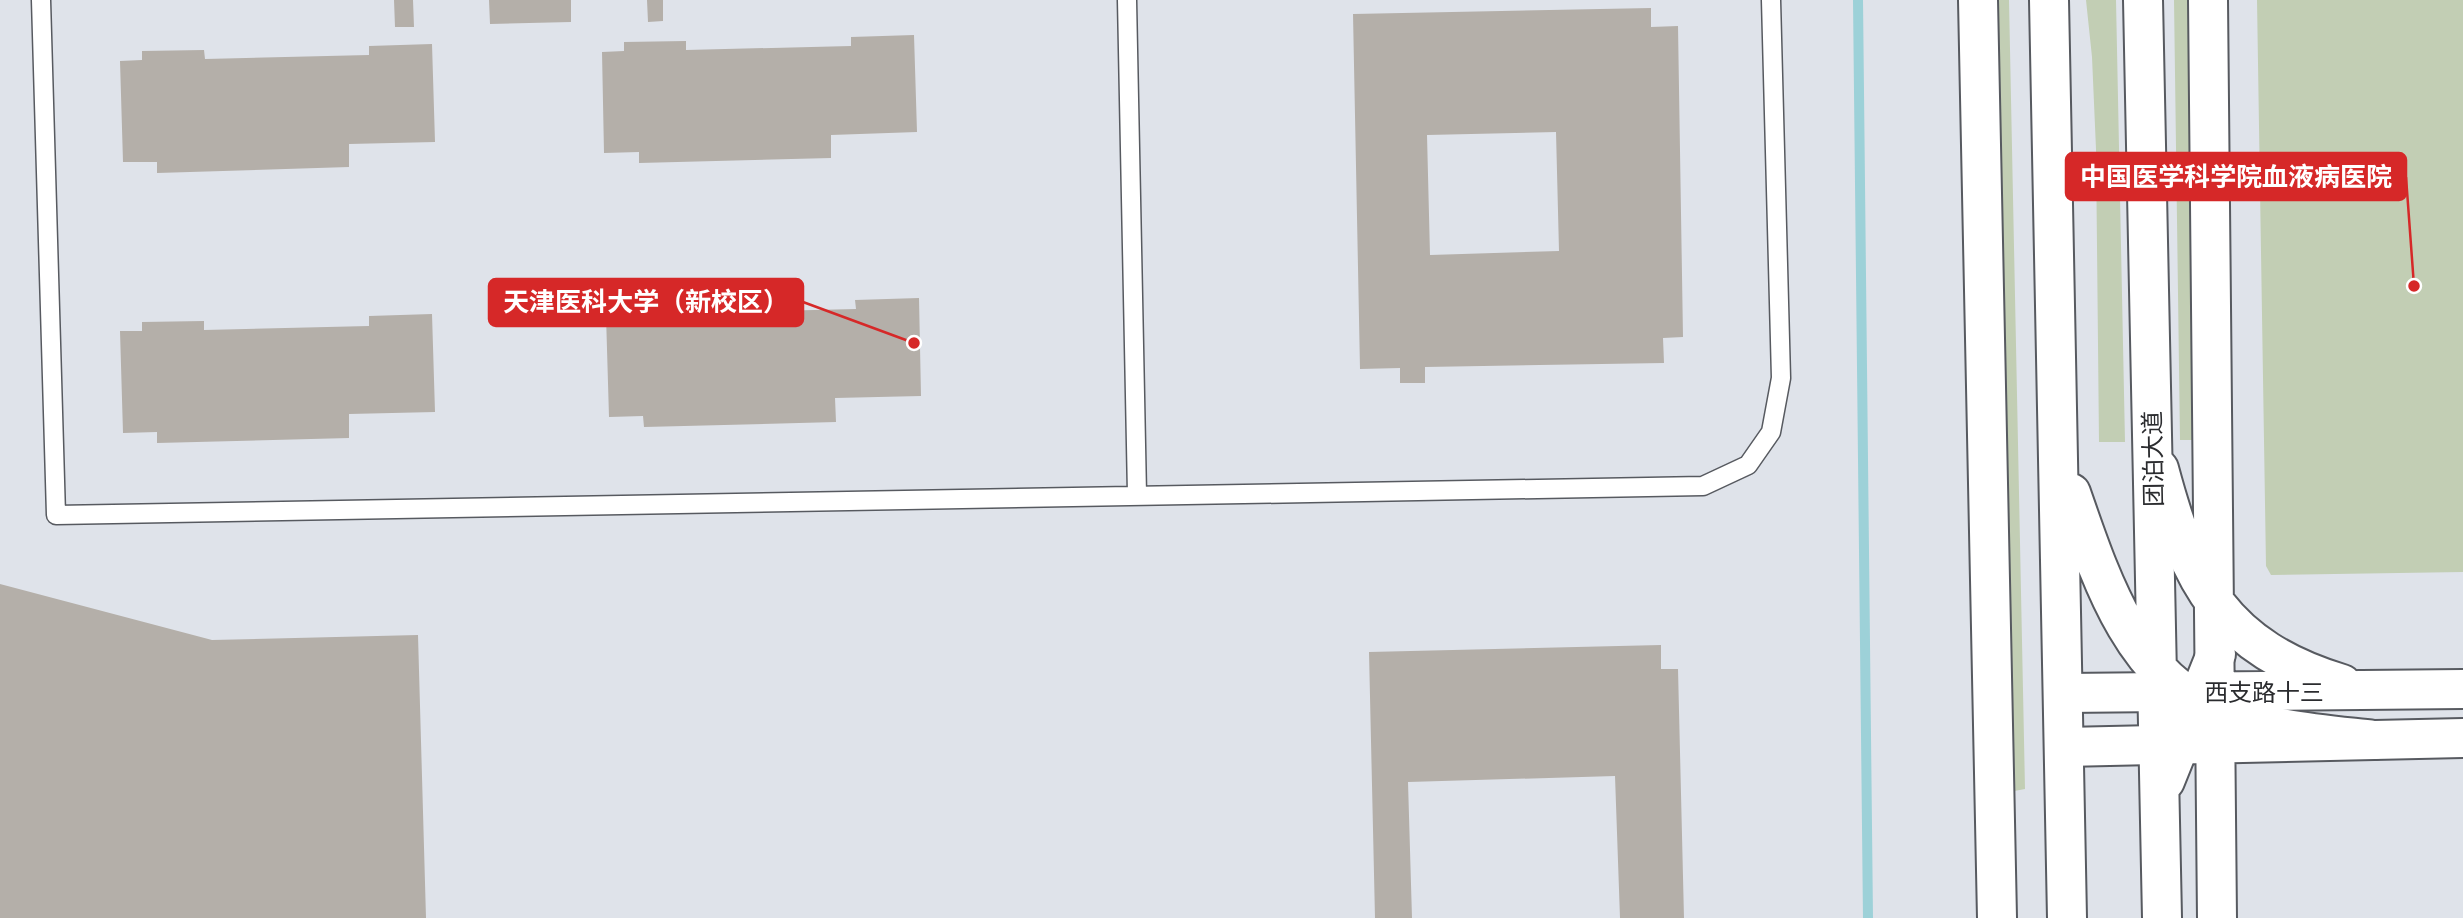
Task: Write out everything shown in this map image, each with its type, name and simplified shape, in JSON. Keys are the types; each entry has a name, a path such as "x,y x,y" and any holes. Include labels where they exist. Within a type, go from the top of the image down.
{"main road":[{"path":"1978,0 1997,918"},
{"path":"2049,0 2065,693 2067,918"},
{"name":"团泊大道","path":"2143,0 2152,440 2217,918"},
{"path":"2162,918 2160,796 2189,708 2216,654 2208,0"},
{"path":"2152,440 2183,544 2197,578 2215,605 2246,636 2280,659 2319,677 2368,691"},
{"path":"2059,444 2071,494 2103,583 2129,630 2189,708 2311,733 2374,740 2463,738"},
{"name":"西支路十三","path":"2065,747 2189,708 2368,691 2463,689"},
{"name":"西支路十三","path":"2065,693 2189,708"}],"lane":[{"path":"41,0 56,515 1703,486 1748,465 1771,432 1782,378 1771,0"},
{"path":"1127,0 1137,494"}],"green space":[{"path":"1994,0 2009,0 2025,789 2009,792"},
{"path":"2086,0 2116,0 2125,442 2099,442 2096,149 2092,57"},
{"path":"2174,0 2190,0 2197,440 2180,440"},
{"path":"2257,0 2463,0 2463,572 2271,575 2266,566"}],"building":[{"path":"394,0 413,0 414,27 395,27"},
{"path":"489,0 571,0 571,22 490,24"},
{"path":"647,0 663,0 663,21 648,22"},
{"path":"1651,8 1651,27 1678,26 1683,337 1663,338 1664,363 1425,367 1425,383 1400,383 1400,368 1360,369 1353,14","holes":["1556,132 1559,251 1430,255 1427,135"]},
{"path":"914,35 917,132 831,135 831,158 639,163 639,152 604,153 602,52 624,51 624,42 686,41 686,50 851,46 851,37"},
{"path":"432,44 435,142 349,144 349,167 157,173 157,162 123,162 120,61 142,60 142,51 204,50 205,59 369,55 369,46"},
{"path":"919,298 921,396 835,398 836,422 644,427 643,416 609,417 606,315 629,314 629,306 691,304 691,313 856,309 855,300"},
{"path":"432,314 435,412 349,414 349,438 157,443 157,432 123,433 120,331 142,331 142,322 204,321 204,330 369,326 369,316"},
{"path":"0,584 212,640 418,635 426,918 0,918"},
{"path":"1661,645 1661,669 1678,669 1684,918 1620,918 1615,776 1408,782 1412,918 1375,918 1369,652"}],"waterway":[{"path":"1858,0 1868,918"}],"place":[{"name":"中国医学科学院血液病医院","path":"2414,286"},
{"name":"天津医科大学（新校区）","path":"914,343"}]}
